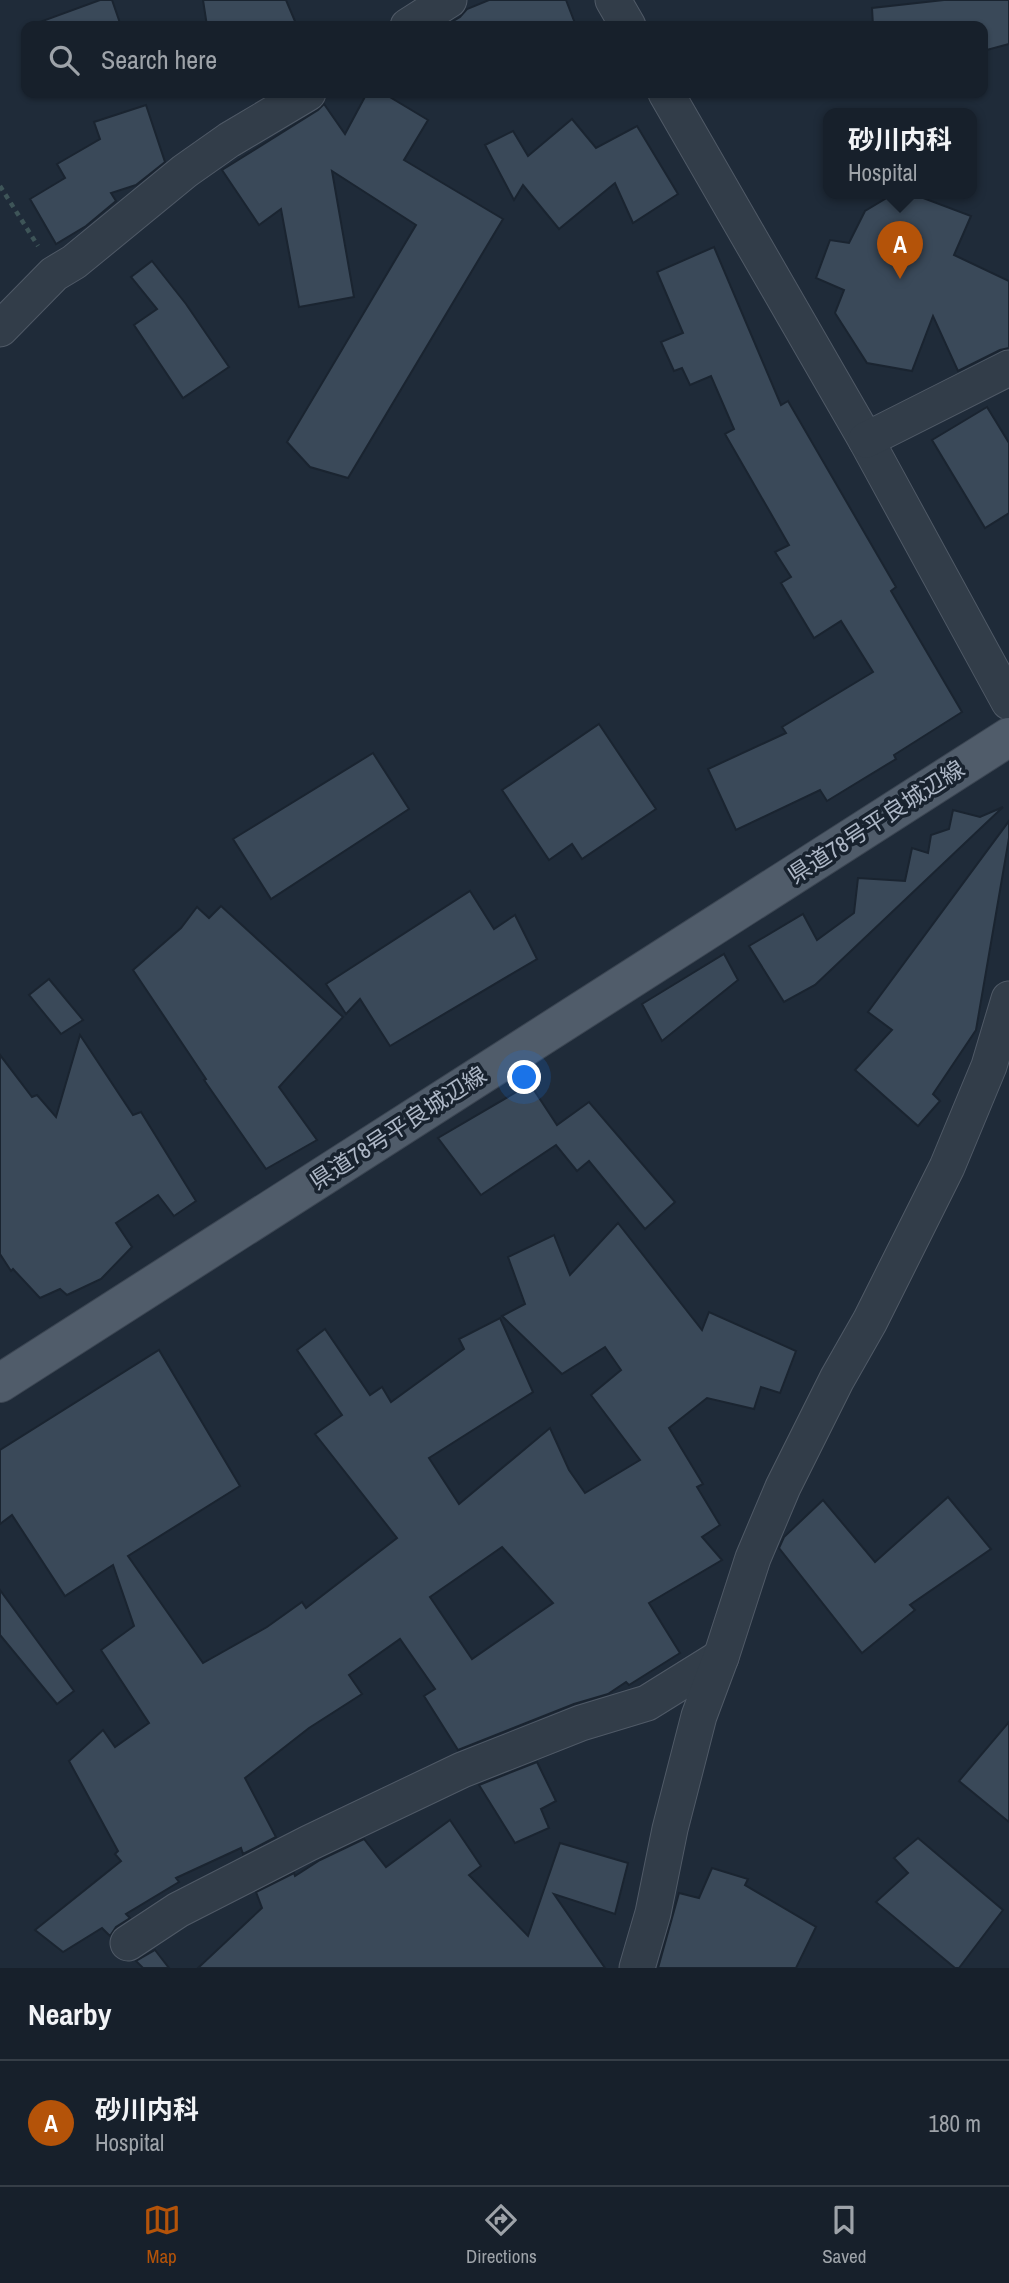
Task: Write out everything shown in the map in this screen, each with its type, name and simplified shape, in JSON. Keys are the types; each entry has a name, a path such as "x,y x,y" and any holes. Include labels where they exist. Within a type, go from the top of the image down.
{"main road":[{"name":"県道78号平良城辺線","path":"0,1384 1009,737"}],"street":[{"path":"416,21 449,0"},
{"path":"613,0 625,21"},
{"path":"0,329 54,274 75,262 185,171 229,140 300,98"},
{"path":"669,98 866,440 1009,702"},
{"path":"866,440 1009,368"},
{"path":"637,1968 653,1913 670,1829 699,1716 753,1558 783,1487 947,1167 989,1066 1009,999"},
{"path":"128,1943 178,1910 309,1843 463,1770 581,1724 647,1703 721,1657"}],"path":[{"path":"0,186 54,274"}],"building":[{"path":"100,0 112,0 119,21 42,21"},
{"path":"203,0 286,0 295,21 206,21"},
{"path":"489,0 566,0 574,21 453,21 467,9"},
{"path":"944,0 1009,0 1009,44 988,50 988,21 873,21 872,8"},
{"path":"364,98 391,98 428,120 404,160 503,219 348,478 310,467 287,442 416,225 332,171 354,297 299,307 281,209 259,225 222,170 324,104 345,134"},
{"path":"146,105 165,162 136,185 111,193 116,201 86,226 56,244 30,199 65,178 57,164 100,139 94,122"},
{"path":"572,119 596,148 637,126 678,194 633,223 615,183 559,229 523,185 514,200 485,145 513,131 528,156"},
{"path":"885,199 926,199 971,216 954,255 1009,281 1009,348 958,371 933,316 912,371 867,363 835,313 844,290 816,278 830,240 849,243 865,211"},
{"path":"714,247 781,405 788,401 896,587 891,591 962,712 894,755 896,759 827,801 820,790 736,830 708,769 786,733 782,727 873,672 841,621 814,638 781,583 791,577 775,552 789,545 725,434 734,429 711,376 690,385 682,368 674,371 661,342 683,333 657,272"},
{"path":"152,261 186,304 229,367 183,398 134,325 157,309 131,277"},
{"path":"987,407 1009,443 1009,513 985,528 932,440"},
{"path":"599,724 656,809 582,859 572,844 549,860 502,790"},
{"path":"373,753 409,809 271,899 233,839"},
{"path":"1003,807 815,985 784,1002 749,946 803,914 817,940 854,913 858,878 905,881 912,848 928,853 931,835 949,829 953,810 980,817"},
{"path":"1009,821 1009,838 976,1030 933,1094 940,1101 918,1126 855,1070 892,1030 868,1012"},
{"path":"470,891 494,929 515,915 537,959 390,1046 360,999 346,1014 326,984"},
{"path":"221,906 343,1017 279,1087 317,1140 266,1169 133,970 181,928 197,907 209,918"},
{"path":"724,954 738,980 662,1041 642,1004"},
{"path":"49,979 83,1020 61,1034 29,995"},
{"path":"80,1035 133,1115 141,1112 196,1201 174,1216 158,1195 116,1223 132,1247 101,1279 67,1295 60,1289 40,1298 13,1269 11,1271 0,1254 0,1055 32,1097 37,1095 56,1117"},
{"path":"530,1084 557,1125 589,1102 675,1202 645,1229 589,1161 577,1171 556,1145 481,1195 438,1138"},
{"path":"618,1223 702,1330 709,1312 796,1351 780,1393 761,1387 754,1409 707,1398 669,1428 703,1484 697,1487 720,1525 702,1537 722,1560 649,1603 680,1653 629,1685 626,1682 608,1694 574,1704 458,1750 424,1696 435,1689 400,1639 349,1675 362,1694 309,1728 245,1778 276,1837 243,1854 241,1848 176,1878 179,1882 126,1914 130,1918 116,1927 110,1936 102,1928 63,1952 35,1930 121,1861 69,1761 103,1730 115,1747 149,1723 101,1650 134,1626 113,1565 65,1596 12,1515 0,1524 0,1450 159,1350 240,1486 128,1556 203,1663 267,1627 302,1602 306,1608 397,1538 315,1434 342,1415 297,1350 325,1329 370,1395 382,1387 391,1402 464,1349 459,1339 500,1318 533,1392 429,1458 459,1504 550,1428 569,1470 585,1493 640,1460 591,1395 621,1370 605,1347 562,1374 502,1316 525,1304 508,1257 554,1235 570,1275","holes":["502,1547 553,1603 472,1659 430,1597"]},
{"path":"948,1497 991,1549 910,1605 915,1610 862,1653 779,1548 784,1537 823,1500 875,1562"},
{"path":"0,1590 74,1691 57,1704 0,1635"},
{"path":"1009,1722 1009,1822 959,1781"},
{"path":"537,1762 556,1801 541,1809 549,1828 515,1843 479,1785"},
{"path":"450,1820 481,1866 469,1875 528,1936 560,1843 628,1863 615,1914 554,1894 605,1968 198,1968 262,1908 256,1892 294,1873 295,1876 320,1860 364,1839 386,1867"},
{"path":"918,1838 1003,1910 959,1968 955,1968 876,1902 908,1873 894,1858"},
{"path":"712,1868 748,1879 745,1885 816,1927 796,1968 658,1968 679,1893 699,1898"},
{"path":"155,1950 169,1968 143,1968 136,1961"}],"place":[{"name":"砂川内科","path":"900,279"}]}
